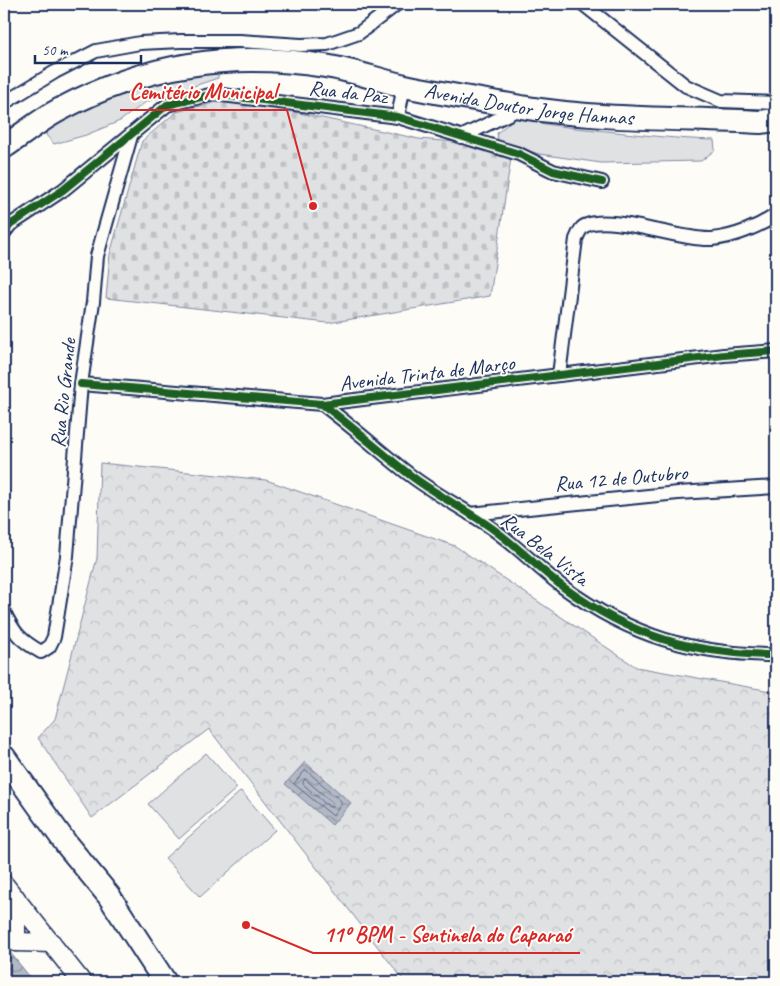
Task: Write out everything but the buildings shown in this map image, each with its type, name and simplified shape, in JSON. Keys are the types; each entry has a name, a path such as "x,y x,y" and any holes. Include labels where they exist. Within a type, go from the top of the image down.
{"highway":[{"name":"Avenida Doutor Jorge Hannas","path":"4,147 59,110 128,80 235,51 288,62 326,66 404,86 523,107 613,116 760,122 776,120"},
{"path":"4,757 67,844 109,896 165,982"}],"street":[{"path":"4,103 96,51 140,43 235,51 327,44 359,33 397,4"},
{"path":"583,4 686,86 721,102 776,103"},
{"path":"398,116 404,86"},
{"name":"Rua da Paz","path":"4,233 10,226 63,190 167,105 214,94 398,116 520,154 553,171 602,182"},
{"path":"461,137 523,107"},
{"name":"Rua Rio Grande","path":"4,612 14,632 21,640 41,652 49,647 54,636 67,556 81,384 93,302 97,256 131,136"},
{"path":"559,375 576,239 580,228 588,224 611,223 711,239 738,234 776,215"},
{"name":"Avenida Trinta de Março","path":"81,384 322,404 776,350"},
{"name":"Rua Bela Vista","path":"322,404 363,434 411,476 493,529 562,586 632,629 668,642 708,650 776,655"},
{"name":"Rua 12 de Outubro","path":"470,514 678,492 776,487"},
{"path":"4,884 82,982"},
{"path":"16,898 10,946 52,943"}],"green space":[{"path":"218,70 218,78 146,102 120,121 86,135 54,144 46,135 48,128 127,88"},
{"path":"221,101 267,106 419,139 455,142 511,158 490,296 328,323 106,298 110,254 142,141 176,112"},
{"path":"516,117 538,123 572,128 660,137 714,140 715,150 701,161 601,163 539,154 498,141 497,133"},
{"path":"100,463 266,480 455,546 636,667 776,692 776,982 405,982 209,729 92,818 38,738 55,719 97,558"},
{"path":"206,753 237,788 179,839 148,804"},
{"path":"241,791 275,830 200,897 165,858"}],"water":[{"path":"305,762 351,803 332,825 285,784"},
{"path":"4,945 34,982 4,982"}],"cycle path":[{"path":"4,233 10,225 63,190 167,105 214,94 398,117 519,154 553,171 602,182"},
{"path":"81,384 322,404 724,355 776,351"},
{"path":"322,404 410,475 493,529 563,587 614,619 664,639 690,646 717,651 776,655"}],"place":[{"name":"Cemitério Municipal","path":"313,206"},
{"name":"11º BPM - Sentinela do Caparaó","path":"246,925"}]}
